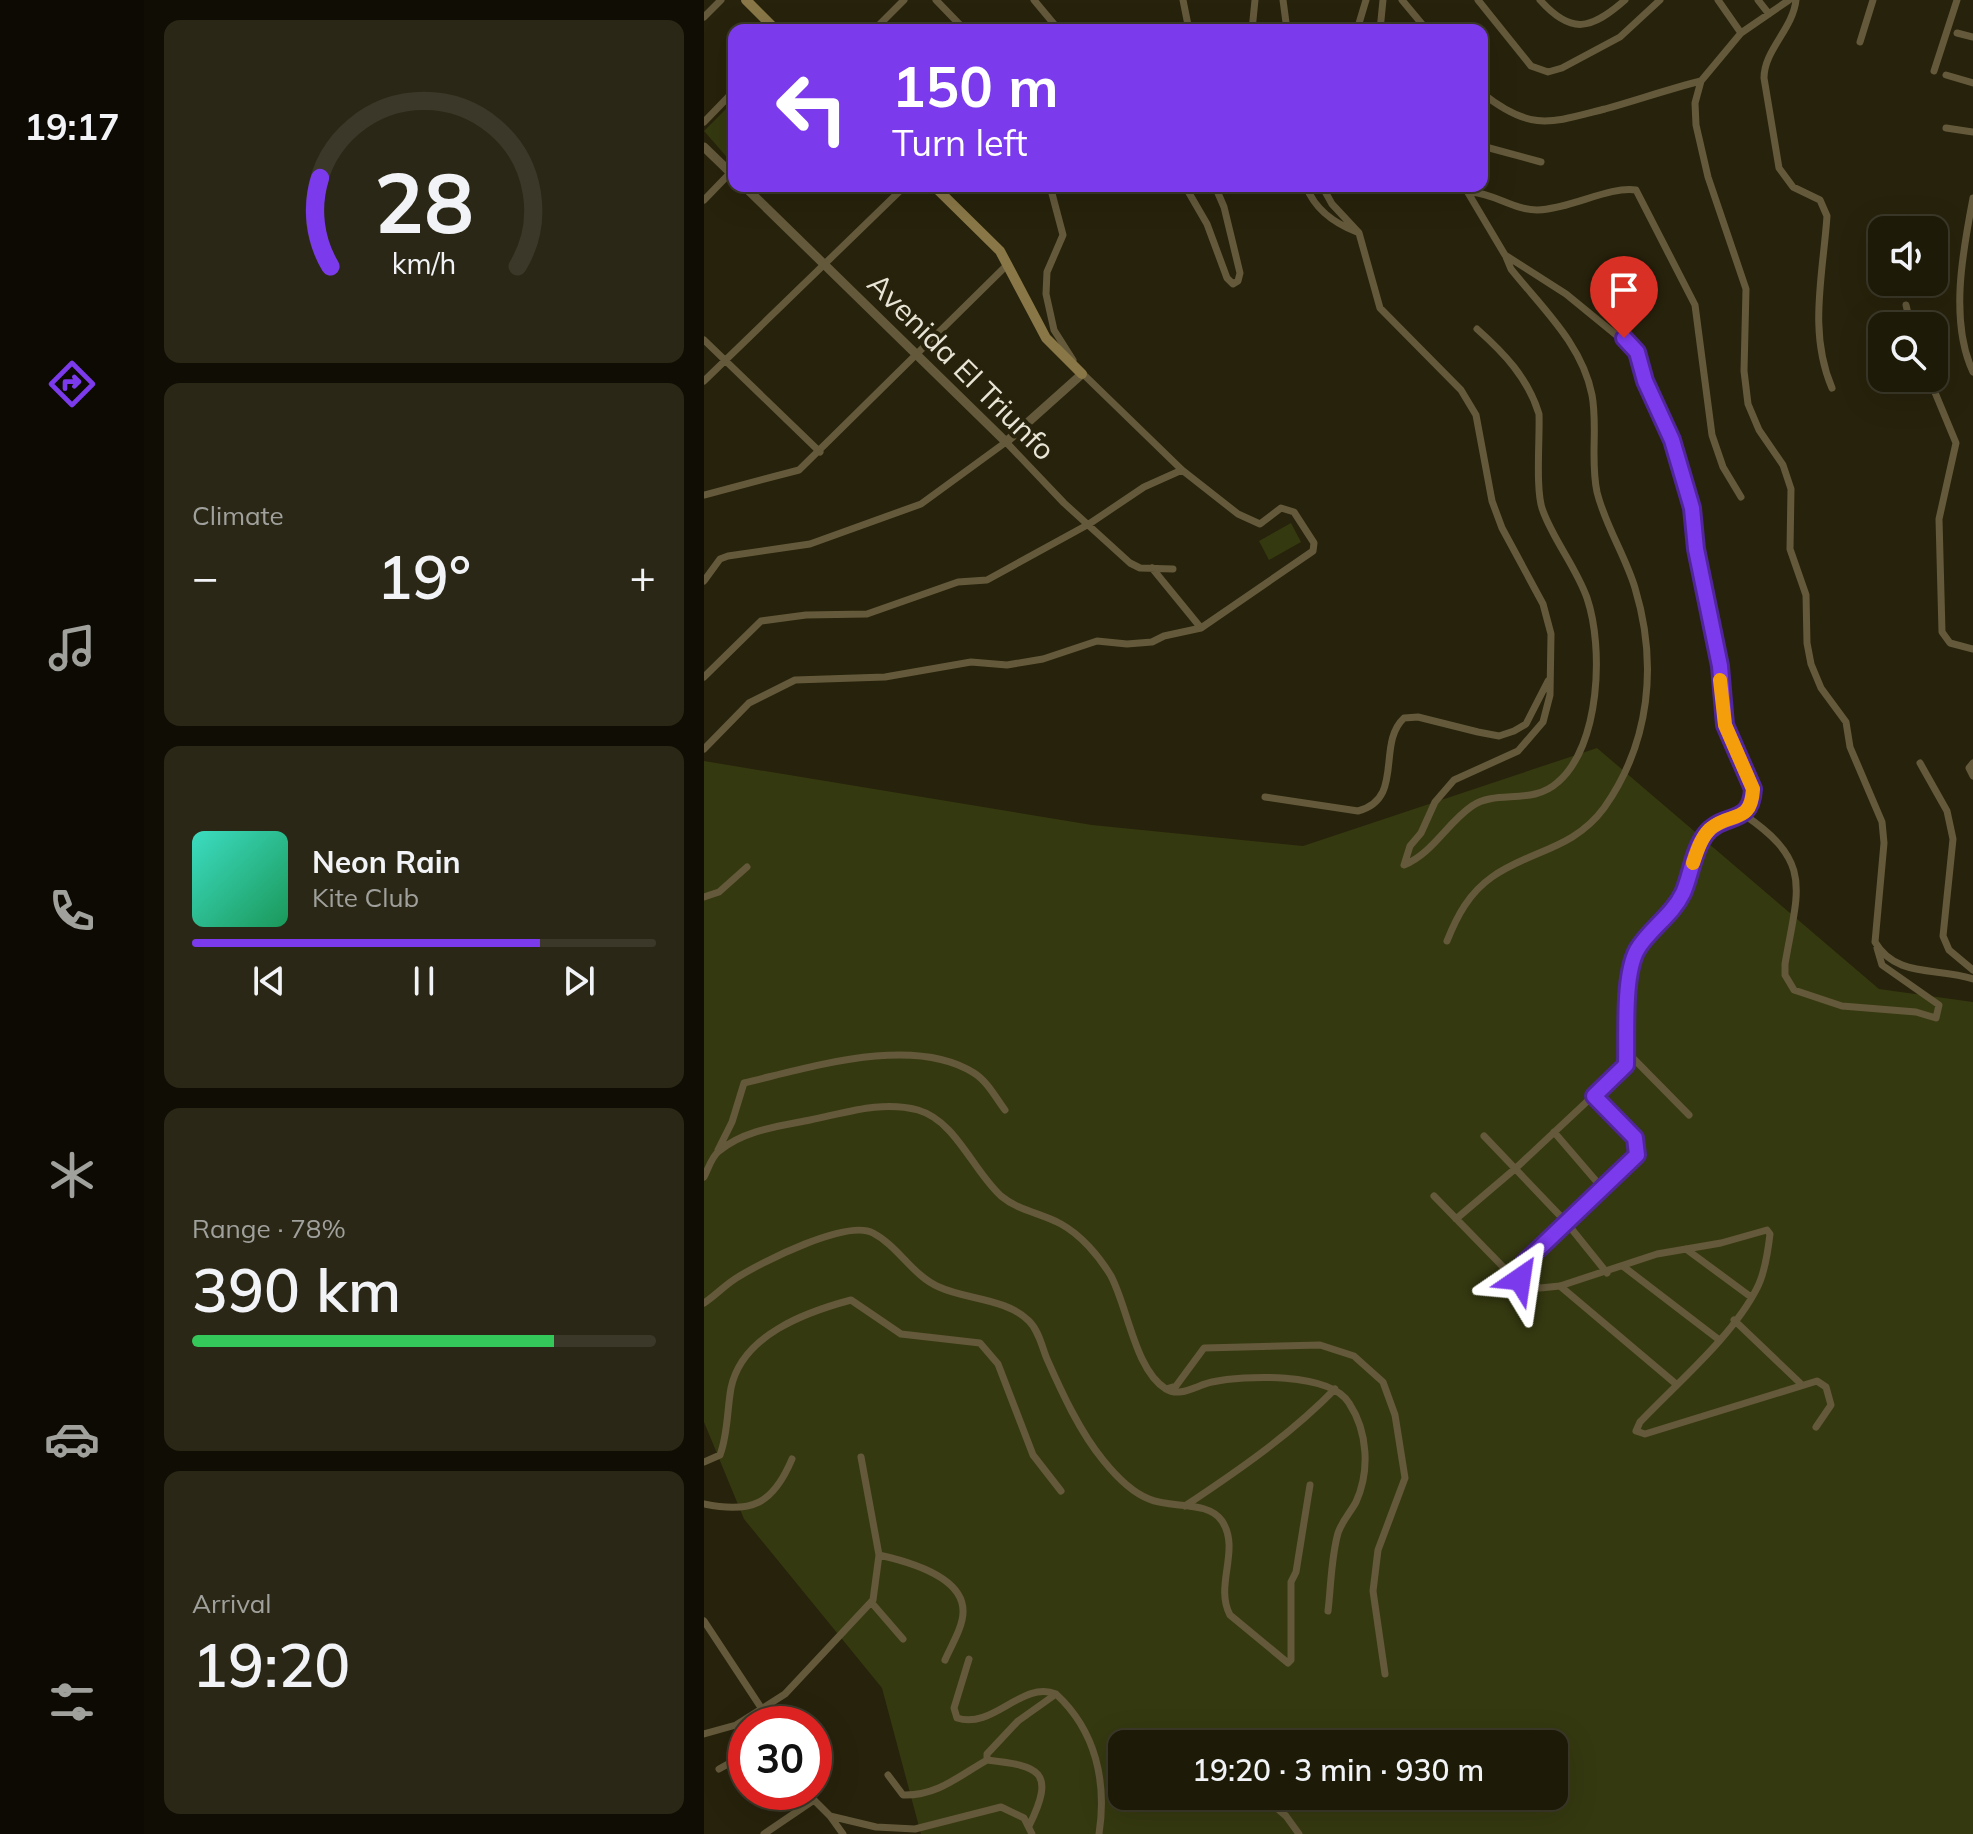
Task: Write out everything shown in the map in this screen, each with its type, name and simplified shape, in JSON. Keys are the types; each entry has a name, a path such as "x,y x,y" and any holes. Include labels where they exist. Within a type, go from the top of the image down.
{"main road":[{"path":"746,0 770,24"},
{"path":"940,192 1000,251 1046,338 1082,374"}],"street":[{"path":"704,17 721,0"},
{"path":"880,24 904,0"},
{"path":"936,0 959,24"},
{"path":"1034,0 1054,24"},
{"path":"1183,0 1188,24"},
{"path":"1253,24 1255,0"},
{"path":"1283,0 1286,24"},
{"path":"1359,24 1366,0"},
{"path":"1381,24 1383,0"},
{"path":"1402,0 1422,24"},
{"path":"1478,0 1531,66 1548,72 1562,68 1620,37 1660,0"},
{"path":"1540,0 1568,25 1581,26 1608,15 1625,0"},
{"path":"1718,0 1741,33"},
{"path":"1758,0 1769,14"},
{"path":"1743,814 1772,834 1793,864 1796,880 1785,964 1788,982 1794,990 1842,1006 1916,1012 1936,1018 1939,1005 1882,965 1875,942 1884,843 1882,822 1850,747 1846,722 1821,688 1811,664 1807,643 1806,595 1790,549 1791,489 1783,465 1759,430 1748,404 1744,371 1746,289 1708,177 1696,125 1695,103 1701,81 1741,33 1789,0"},
{"path":"1796,0 1795,13 1764,68 1764,78 1779,168 1793,187 1820,200 1827,216 1817,328 1822,359 1832,388"},
{"path":"1860,42 1873,0"},
{"path":"1934,71 1957,0"},
{"path":"1957,33 1973,37"},
{"path":"1946,75 1973,83"},
{"path":"1488,97 1514,114 1563,122 1701,81"},
{"path":"704,122 728,97"},
{"path":"1946,128 1973,132"},
{"path":"704,147 728,169"},
{"path":"1488,148 1541,162"},
{"path":"704,200 728,178"},
{"path":"1476,192 1531,210 1557,209 1620,189 1636,190 1695,305 1712,435 1723,467 1741,497"},
{"name":"Avenida El Triunfo","path":"750,192 1130,563 1173,569"},
{"path":"704,381 899,192"},
{"path":"704,749 749,703 795,680 885,677 971,662 1007,665 1043,659 1097,641 1127,644 1152,642 1201,628 1245,601 1314,548 1292,510 1281,508 1260,524 1238,514 1182,470 1082,374 1054,330 1048,303 1047,272 1063,235 1052,192"},
{"path":"1188,192 1207,224 1227,278 1233,284 1238,281 1240,273 1233,237 1217,192"},
{"path":"1310,192 1323,212 1337,224 1359,233"},
{"path":"1325,192 1332,204 1359,233 1376,298 1391,323 1434,360 1461,390 1476,415 1492,501 1502,528 1543,604 1551,634 1551,675 1543,722 1518,751 1454,780 1435,802 1421,833 1410,846 1404,865 1435,845 1477,803 1538,795 1548,790 1561,780 1582,753 1588,734 1595,635 1587,598 1542,510 1539,414 1534,399 1509,358 1477,329"},
{"path":"1447,941 1458,914 1492,877 1555,849 1583,830 1602,810 1637,749 1646,718 1644,628 1635,587 1597,492 1592,395 1582,361 1561,329 1511,269 1469,192"},
{"path":"1973,198 1962,270 1973,372"},
{"path":"1456,1219 1620,1074 1626,1065 1627,1052 1630,1001 1626,987 1638,948 1683,892 1702,838 1712,827 1743,814 1753,800 1753,789 1725,725 1720,666 1696,549 1692,508 1672,440 1645,381 1637,352 1624,338 1566,294 1505,255"},
{"path":"704,495 799,470 1008,264"},
{"path":"1962,270 1973,271"},
{"path":"1906,305 1908,312"},
{"path":"704,340 820,452"},
{"path":"704,581 720,559 728,556 810,544 921,504 1006,442 1082,374"},
{"path":"1935,392 1956,443 1939,519 1942,632 1950,643 1973,649"},
{"path":"704,677 761,621 770,618 867,614 958,582 987,580 1089,524 1144,487 1182,470"},
{"name":"Avenida El Triunfo","path":"1152,568 1201,628"},
{"path":"1265,797 1358,811 1365,809 1383,792 1388,781 1394,733 1404,718 1418,717 1499,736 1526,724 1551,675"},
{"path":"1920,763 1947,811 1953,839 1943,936 1949,950 1973,970"},
{"path":"1973,763 1969,768 1973,776"},
{"path":"704,897 719,892 747,867"},
{"path":"1875,942 1881,952 1900,967 1973,979"},
{"path":"1627,1052 1689,1115"},
{"path":"704,1177 732,1122 744,1083 840,1059 910,1057 963,1068 983,1080 1005,1110"},
{"path":"1434,1196 1508,1272 1518,1271 1632,1162 1638,1147 1635,1138 1594,1096"},
{"path":"718,1152 766,1129 857,1110 900,1107 920,1110 937,1119 985,1180 1006,1200 1061,1225 1099,1259 1124,1305 1144,1363 1166,1389 1183,1392 1222,1381 1290,1378 1335,1389 1351,1405 1363,1440 1367,1465 1357,1499 1339,1531 1328,1611"},
{"path":"1554,1132 1603,1189"},
{"path":"1484,1136 1566,1222 1607,1273"},
{"path":"1518,1271 1527,1285 1560,1286 1686,1249 1767,1230 1770,1234 1769,1249 1759,1286 1718,1339 1640,1422 1636,1431 1640,1435 1743,1405 1800,1383 1817,1381 1826,1387 1831,1397 1829,1413 1816,1427"},
{"path":"704,1303 736,1278 791,1249 829,1237 870,1231 934,1285 993,1302 1029,1321 1085,1433 1103,1460 1136,1493 1183,1507 1213,1511 1221,1519 1229,1546 1223,1592 1225,1606 1230,1615 1289,1663 1291,1582 1296,1572 1310,1485"},
{"path":"1686,1249 1751,1297"},
{"path":"1624,1267 1718,1339"},
{"path":"1560,1286 1676,1384"},
{"path":"704,1462 720,1455 732,1384 750,1354 789,1322 851,1300 901,1334 980,1343 998,1364 1028,1445 1061,1491"},
{"path":"1734,1320 1800,1383"},
{"path":"1166,1389 1176,1386 1204,1348 1308,1343 1354,1356 1383,1382 1395,1415 1405,1478 1378,1550 1373,1591 1385,1674"},
{"path":"1183,1507 1259,1457 1303,1421 1335,1389"},
{"path":"767,1706 785,1694 871,1602 879,1555 861,1457"},
{"path":"704,1504 746,1506 769,1498 781,1485 792,1459"},
{"path":"879,1555 940,1576 962,1603 963,1616 945,1660"},
{"path":"871,1602 903,1639"},
{"path":"704,1621 760,1706"},
{"path":"969,1659 954,1708 957,1718 966,1721 986,1717 1039,1691 1056,1694 1079,1719 1093,1746 1101,1781 1099,1834"},
{"path":"987,1760 989,1749 997,1740 1056,1694"},
{"path":"704,1734 728,1727"},
{"path":"830,1816 876,1827 915,1829 1001,1807 1013,1810 1031,1830 1042,1799 1043,1781 1038,1772 1026,1765 987,1760 942,1788 914,1795 903,1795 888,1775"},
{"path":"719,1769 728,1764"},
{"path":"764,1834 799,1810"},
{"path":"824,1810 843,1834"},
{"path":"1279,1810 1299,1834"}],"green space":[{"path":"728,107 728,158 704,131"},
{"path":"1291,523 1301,542 1269,560 1259,541"},
{"path":"1597,748 1879,989 1973,1002 1973,1834 921,1834 882,1688 744,1519 704,1422 704,761 1092,825 1303,846"}],"slow traffic":[{"path":"1693,863 1702,838 1712,827 1743,814 1753,800 1753,789 1725,725 1720,680"}],"route":[{"path":"1520,1279 1518,1271 1525,1262 1637,1155 1635,1138 1594,1096 1626,1065 1630,1001 1626,987 1629,968 1638,948 1673,909 1683,892 1702,838 1712,827 1743,814 1753,800 1753,789 1725,725 1720,666 1696,549 1692,508 1672,440 1645,381 1637,352 1624,338"}]}
